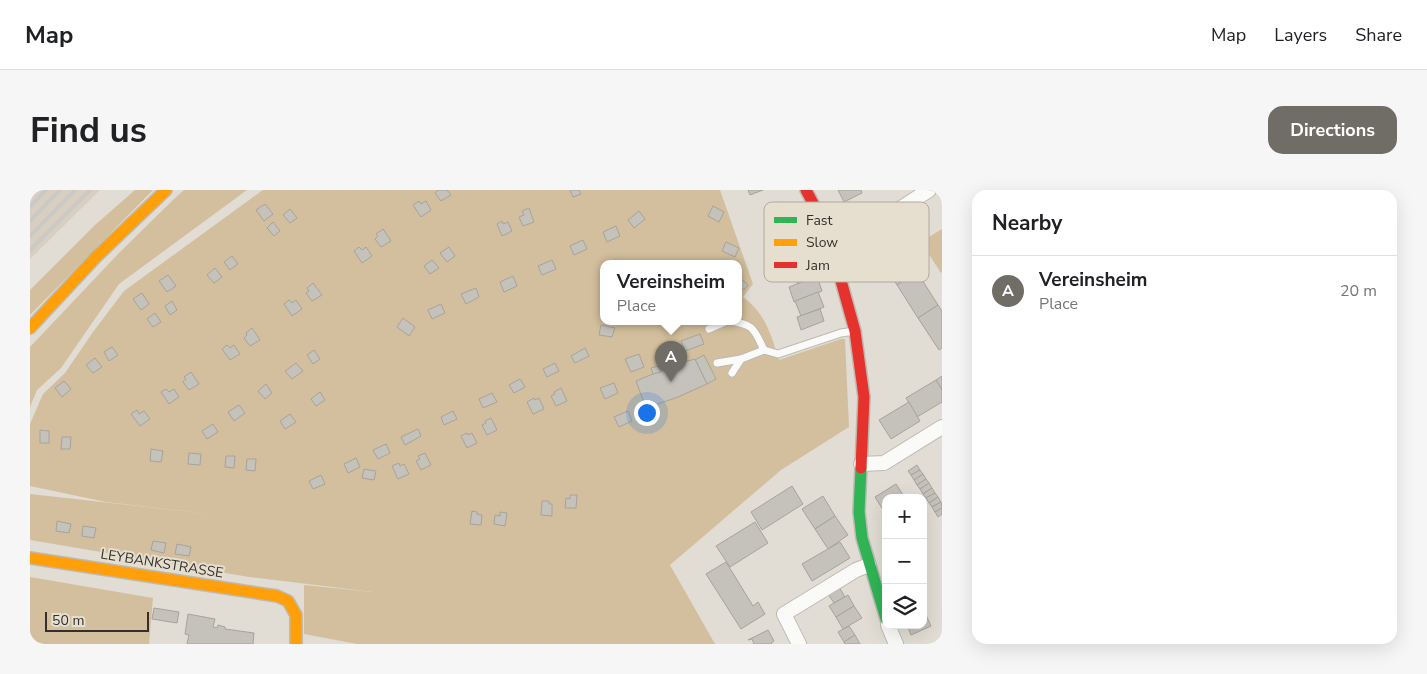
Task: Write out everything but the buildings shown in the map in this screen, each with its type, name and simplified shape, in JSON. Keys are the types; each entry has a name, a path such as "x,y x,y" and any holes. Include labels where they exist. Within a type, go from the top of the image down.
{"street":[{"path":"30,328 134,218 166,190"},
{"path":"806,190 812,202"},
{"path":"910,202 929,190"},
{"path":"841,282 855,332 864,397 859,512 862,538 882,606"},
{"path":"861,464 884,463 942,427"},
{"name":"LEYBANKSTRASSE","path":"30,558 277,596 288,601 296,615 296,644"},
{"path":"799,644 784,614 856,570 869,565"},
{"path":"890,629 896,644"}],"lane":[{"path":"742,322 754,329 764,350"},
{"path":"709,329 718,325"},
{"path":"717,364 764,350 778,354 841,333 855,332"},
{"path":"732,373 742,358"}],"shaded area":[{"path":"30,190 100,190 30,259"},
{"path":"135,190 153,190 30,315 30,290 95,225"},
{"path":"184,190 247,190 119,284 61,368 37,390 30,407 30,347 119,253"},
{"path":"263,190 720,190 753,284 743,297 757,310 767,326 779,360 845,339 849,427 781,470 670,565 715,644 357,644 304,634 304,585 373,592 249,577 30,540 30,494 219,515 106,502 30,486 30,424 43,394 65,373 124,291"},
{"path":"942,229 941,273 929,254 929,237"},
{"path":"30,577 153,598 149,644 30,644"}],"railway":[{"path":"30,207 46,190"},
{"path":"30,221 60,190"},
{"path":"30,236 75,190"},
{"path":"30,250 90,190"}],"traffic: fast":[{"path":"861,468 859,512 862,538 882,606"}],"traffic: slow":[{"path":"30,328 96,257 166,190"},
{"path":"30,558 277,596 288,601 296,615 296,644"}],"traffic: jam":[{"path":"806,190 812,202"},
{"path":"841,282 855,331 864,397 861,468"}],"place":[{"name":"Vereinsheim","path":"671,382"}]}
